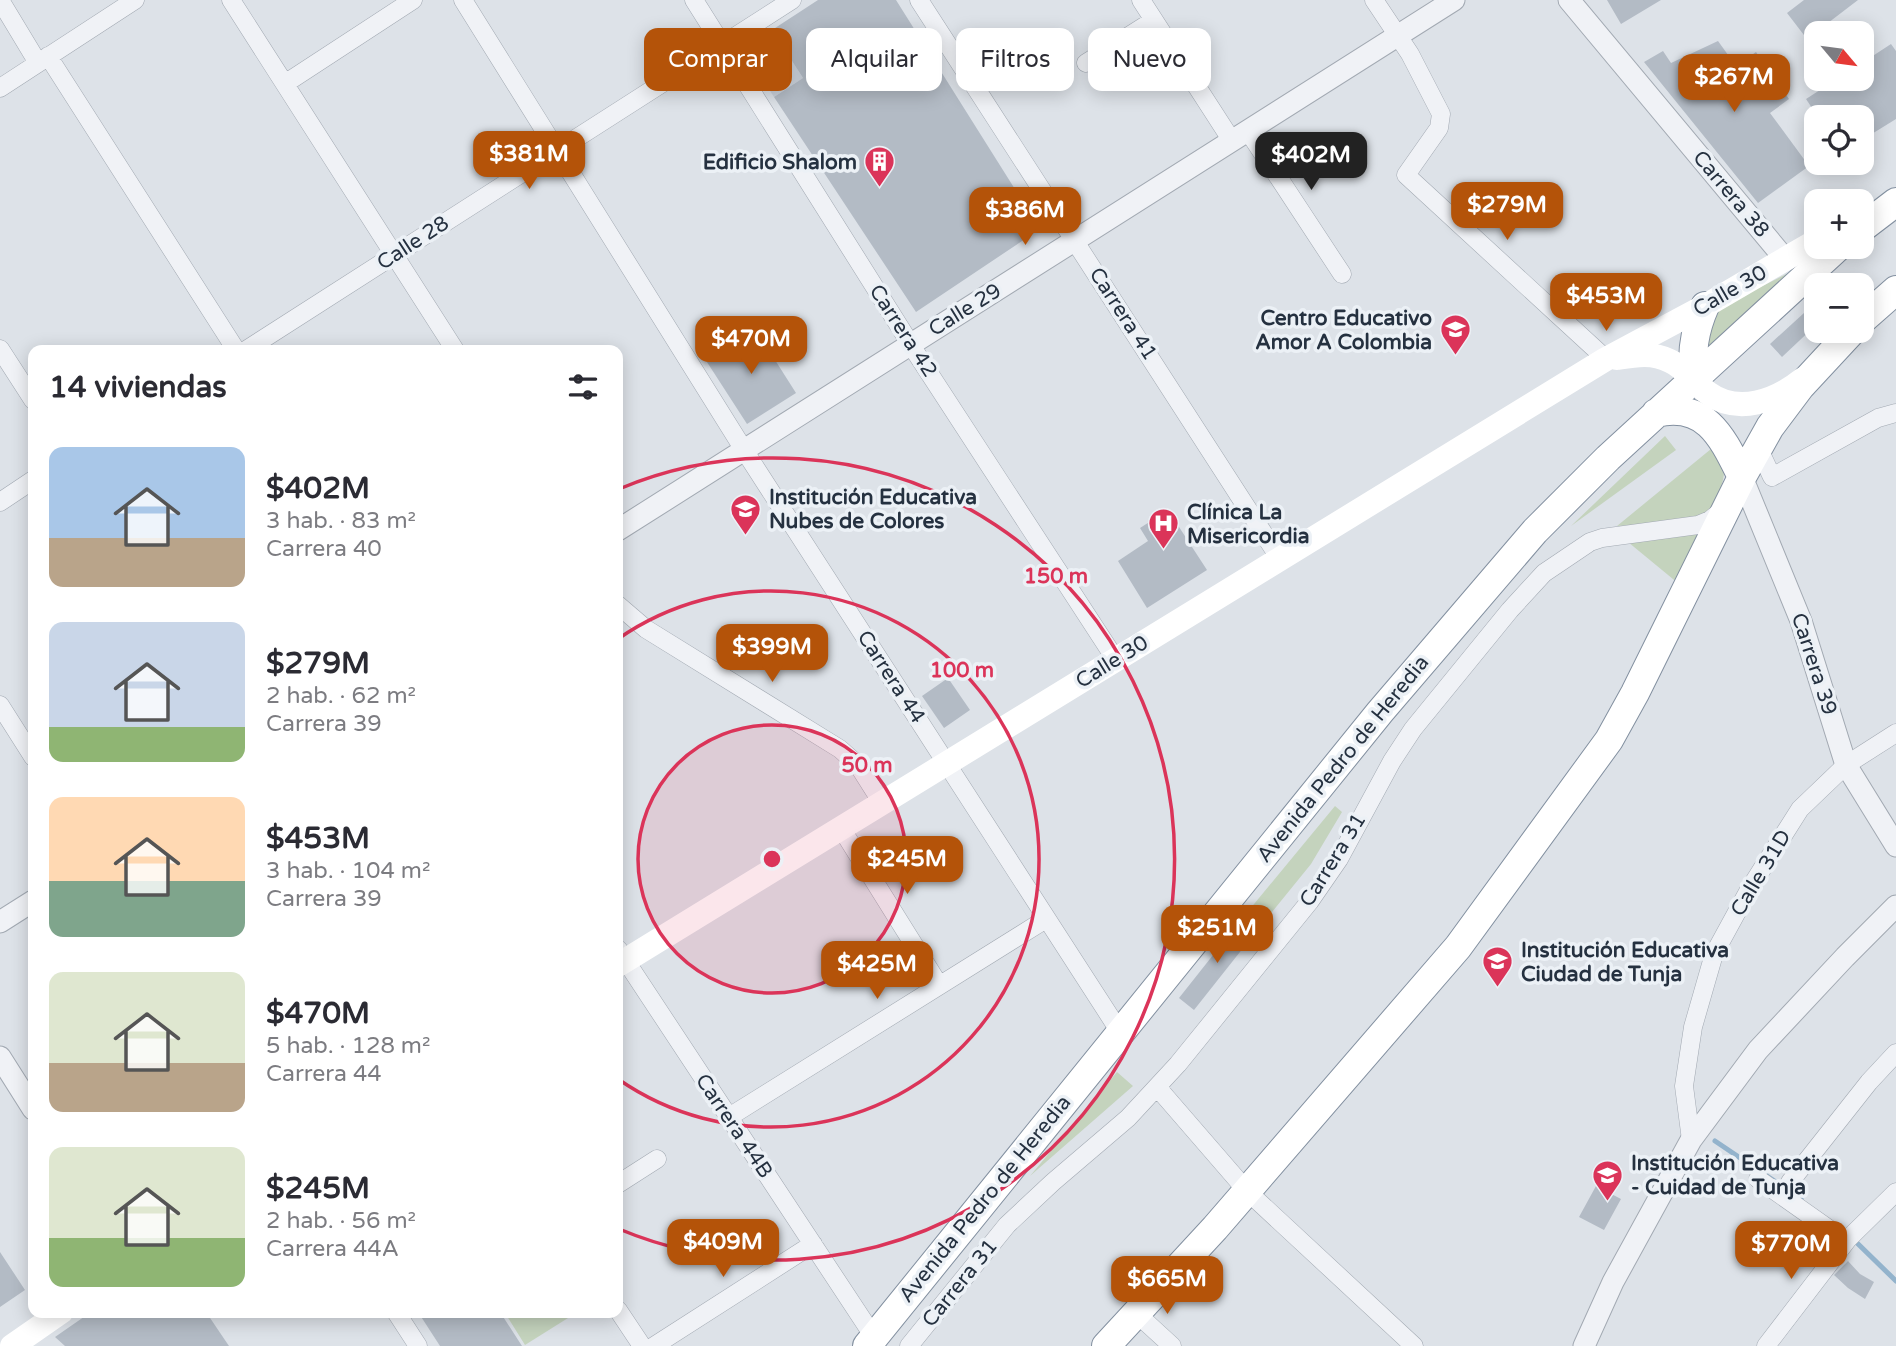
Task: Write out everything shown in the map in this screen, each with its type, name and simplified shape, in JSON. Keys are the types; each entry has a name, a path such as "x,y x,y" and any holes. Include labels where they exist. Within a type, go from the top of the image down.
{"highway":[{"path":"1874,218 1896,200"},
{"name":"Avenida Pedro de Heredia","path":"870,1342 1380,712 1472,603 1570,495 1825,259"},
{"path":"1874,309 1896,290"},
{"path":"1695,379 1693,349 1704,306"},
{"path":"1106,1346 1247,1191 1444,965 1594,761 1635,693 1758,447 1787,404 1841,343"},
{"path":"1656,413 1684,412 1708,422 1721,436 1736,489"}],"main road":[{"path":"1874,211 1896,200"},
{"name":"Calle 30","path":"623,956 841,828 1606,359 1804,249"},
{"name":"Calle 30","path":"1606,359 1639,354 1670,360 1695,379 1705,391 1739,405 1772,398 1794,387 1830,354"},
{"path":"27,1343 54,1318"}],"street":[{"path":"0,88 135,0"},
{"path":"231,0 452,345"},
{"path":"286,83 413,0"},
{"name":"Carrera 44","path":"463,0 744,450 1120,1032"},
{"name":"Carrera 42","path":"694,0 711,28"},
{"name":"Calle 28","path":"748,28 792,0"},
{"name":"Carrera 41","path":"919,0 1280,559"},
{"path":"1141,0 1342,274"},
{"path":"1374,0 1398,35 1441,114 1439,128 1406,175 1606,359"},
{"name":"Calle 29","path":"623,527 1454,0"},
{"name":"Carrera 38","path":"1569,0 1785,259"},
{"path":"0,1 43,60 233,345"},
{"path":"1086,63 1154,20"},
{"name":"Calle 28","path":"254,345 650,91"},
{"name":"Carrera 42","path":"751,91 911,345 1116,660"},
{"path":"0,349 28,392"},
{"path":"1758,447 1772,477 1878,418 1896,413"},
{"path":"0,502 28,483"},
{"name":"Carrera 39","path":"1736,489 1801,621 1846,765 1896,846"},
{"name":"Carrera 31","path":"909,1346 1007,1225 1128,1118 1157,1087 1310,901 1328,875 1392,761 1427,711 1544,573 1590,542 1602,538 1704,523 1717,515 1736,489"},
{"path":"623,609 646,629 840,749 858,765 882,803"},
{"path":"0,705 28,749"},
{"name":"Calle 31D","path":"1691,1140 1684,1086 1693,1027 1714,954 1750,888 1800,809 1846,765 1896,733"},
{"path":"841,828 939,985"},
{"path":"0,922 28,904"},
{"path":"1584,1346 1612,1282 1691,1140 1758,1050 1896,906"},
{"path":"729,1117 1046,919"},
{"name":"Carrera 44B","path":"623,962 813,1244 870,1342"},
{"path":"1790,1182 1869,1082 1896,1053"},
{"path":"0,1057 28,1101"},
{"path":"1157,1087 1247,1191 1413,1346"},
{"path":"623,1181 657,1159"},
{"path":"1758,1179 1850,1237"},
{"path":"1766,1346 1850,1237 1896,1192"},
{"path":"654,1346 813,1244"},
{"path":"1136,1313 1172,1346"},
{"path":"400,1318 418,1346"},
{"path":"623,1318 642,1346"}],"shaded area":[{"path":"792,61 803,78 792,85"},
{"path":"770,91 783,91 774,97"}],"green space":[{"path":"1806,264 1705,357 1703,316"},
{"path":"1665,436 1676,450 1571,526"},
{"path":"1711,449 1719,457 1724,475 1715,500 1703,517 1684,523 1617,526"},
{"path":"1702,532 1679,584 1628,542"},
{"path":"1335,806 1342,812 1311,864 1255,933 1240,921"},
{"path":"1117,1072 1133,1086 1030,1176"},
{"path":"508,1318 568,1318 525,1345"}],"building":[{"path":"818,0 896,0 914,28 806,28 806,91 942,91 942,73 1040,229 916,312 774,97 783,91 792,91 792,85 803,78 792,61 792,28 775,28"},
{"path":"1607,0 1661,0 1621,24"},
{"path":"1804,0 1858,0 1831,21 1804,21 1804,35 1787,13"},
{"path":"1718,41 1736,66 1756,52 1789,99 1770,113 1804,159 1804,170 1758,203 1644,62 1663,51 1671,63"},
{"path":"1891,44 1896,51 1896,119 1874,133 1874,105 1810,105 1806,99 1818,91 1874,91 1874,55"},
{"path":"1804,313 1804,336 1782,357 1770,344"},
{"path":"754,327 796,393 747,424 705,359"},
{"name":"Clínica La Misericordia","path":"1168,510 1207,570 1147,608 1118,561 1148,541 1140,528"},
{"path":"948,678 970,710 944,728 922,696"},
{"path":"1240,921 1255,933 1194,1010 1179,998"},
{"path":"1596,1186 1621,1199 1604,1230 1579,1217"},
{"path":"0,1252 25,1290 0,1307"},
{"path":"1848,1261 1860,1274 1874,1282 1865,1299 1834,1275"},
{"path":"82,1318 210,1318 229,1346 65,1346 55,1337"},
{"path":"422,1318 504,1318 522,1346 440,1346"}],"waterway":[{"path":"1715,1141 1801,1199"},
{"path":"1853,1239 1896,1281"}],"place":[{"name":"Edificio Shalom","path":"880,189"},
{"name":"Centro Educativo Amor A Colombia","path":"1455,357"},
{"name":"Institución Educativa Nubes de Colores","path":"746,536"},
{"name":"Clínica La Misericordia","path":"1164,551"},
{"name":"Institución Educativa Ciudad de Tunja","path":"1498,989"},
{"name":"Institución Educativa - Cuidad de Tunja","path":"1608,1202"}]}
